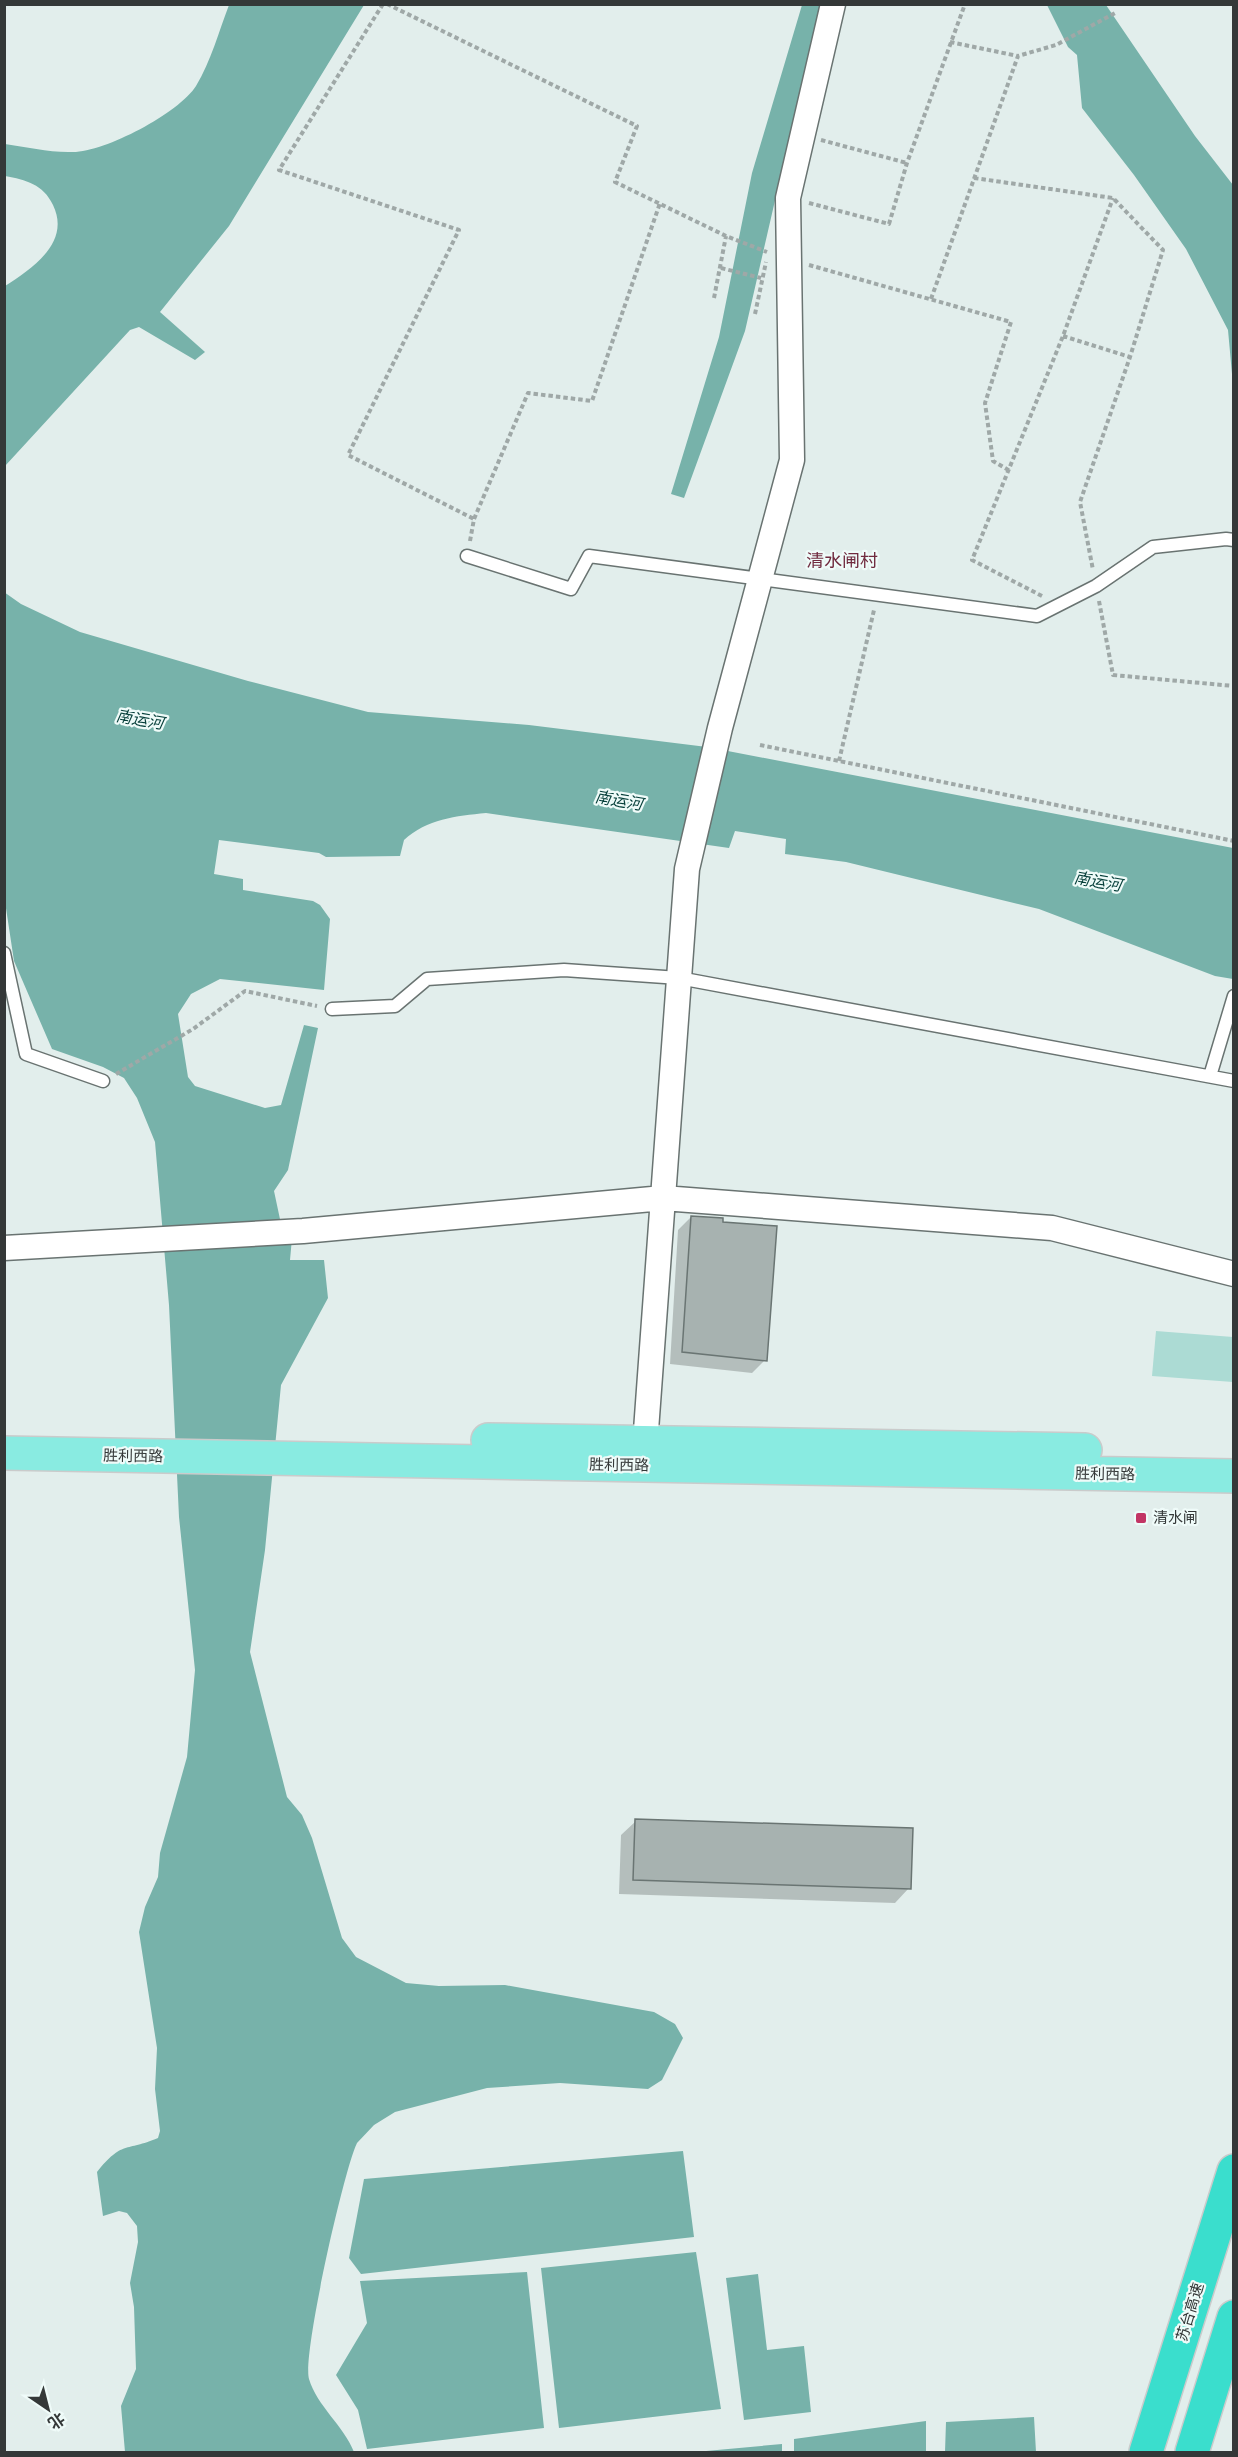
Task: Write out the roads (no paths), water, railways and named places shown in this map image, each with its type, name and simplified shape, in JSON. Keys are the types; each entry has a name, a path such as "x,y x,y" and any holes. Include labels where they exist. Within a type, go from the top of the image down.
{"highway":[{"name":"苏台高速","path":"1146,2452 1233,2171"},
{"path":"1192,2452 1233,2317"}],"main road":[{"name":"胜利西路","path":"4,1431 165,1446"},
{"name":"胜利西路","path":"4,1454 165,1446 644,1454 1233,1453"},
{"name":"胜利西路","path":"644,1454 1233,1476"}],"street":[{"path":"644,1454 687,869 720,728 792,460 788,198 833,4"},
{"path":"4,1248 144,1242 303,1231 663,1198 1053,1228 1233,1274"}],"lane":[{"path":"467,556 571,589 589,556 761,577 1037,616 1096,586 1153,547 1233,540"},
{"path":"4,953 26,1054 103,1082"},
{"path":"332,1009 395,1006 427,979 564,970 679,978 1233,1081"},
{"path":"1210,1076 1233,996"}],"water":[{"path":"229,5 364,5 229,226 160,312 205,352 195,360 139,327 130,330 5,466 5,286 27,271 46,253 57,231 57,218 53,205 44,192 27,181 5,176 5,144 56,152 87,150 121,138 158,119 187,97 196,86"},
{"path":"802,5 833,5 785,157 745,331 684,498 671,494 719,337 752,173"},
{"path":"1047,5 1106,5 1195,136 1233,185 1233,385 1228,330 1186,249 1134,175 1082,108 1077,55 1068,47"},
{"name":"南运河","path":"4,592 21,604 80,632 248,681 368,712 529,725 707,747 1233,848 1233,979 1215,976 1039,909 846,862 785,854 786,839 735,831 729,848 486,813 453,817 422,827 404,840 400,856 326,857 319,853 219,840 214,874 243,879 243,890 313,901 320,905 330,919 324,990 220,979 191,994 178,1014 188,1077 195,1086 265,1108 281,1105 304,1025 318,1028 288,1170 274,1191 284,1238 292,1238 290,1260 324,1260 328,1298 281,1385 265,1550 250,1652 287,1797 302,1815 312,1838 342,1938 356,1957 406,1983 439,1986 505,1985 654,2012 675,2024 683,2038 662,2080 648,2089 560,2083 487,2088 395,2112 374,2125 357,2143 343,2188 326,2262 309,2363 309,2379 313,2389 344,2433 354,2452 125,2452 121,2406 136,2369 134,2307 130,2283 138,2242 137,2226 127,2213 119,2211 103,2216 97,2172 119,2151 158,2138 160,2131 155,2089 157,2048 139,1932 145,1907 158,1877 160,1853 187,1757 195,1670 179,1517 169,1305 155,1142 137,1098 124,1078 103,1067 52,1049 14,961 4,895"},
{"path":"683,2151 694,2237 361,2274 349,2258 364,2179"},
{"path":"696,2252 721,2409 559,2428 541,2268"},
{"path":"527,2272 544,2428 367,2449 358,2410 336,2375 367,2323 360,2281"},
{"path":"758,2274 767,2350 804,2346 811,2412 744,2420 726,2278"},
{"path":"1034,2417 1036,2452 945,2452 946,2422"},
{"path":"926,2421 926,2452 794,2452 794,2439"},
{"path":"782,2444 782,2452 695,2452"}],"place":[{"name":"清水闸","path":"1141,1518"}],"district":[{"name":"清水闸村","path":"842,561"}]}
